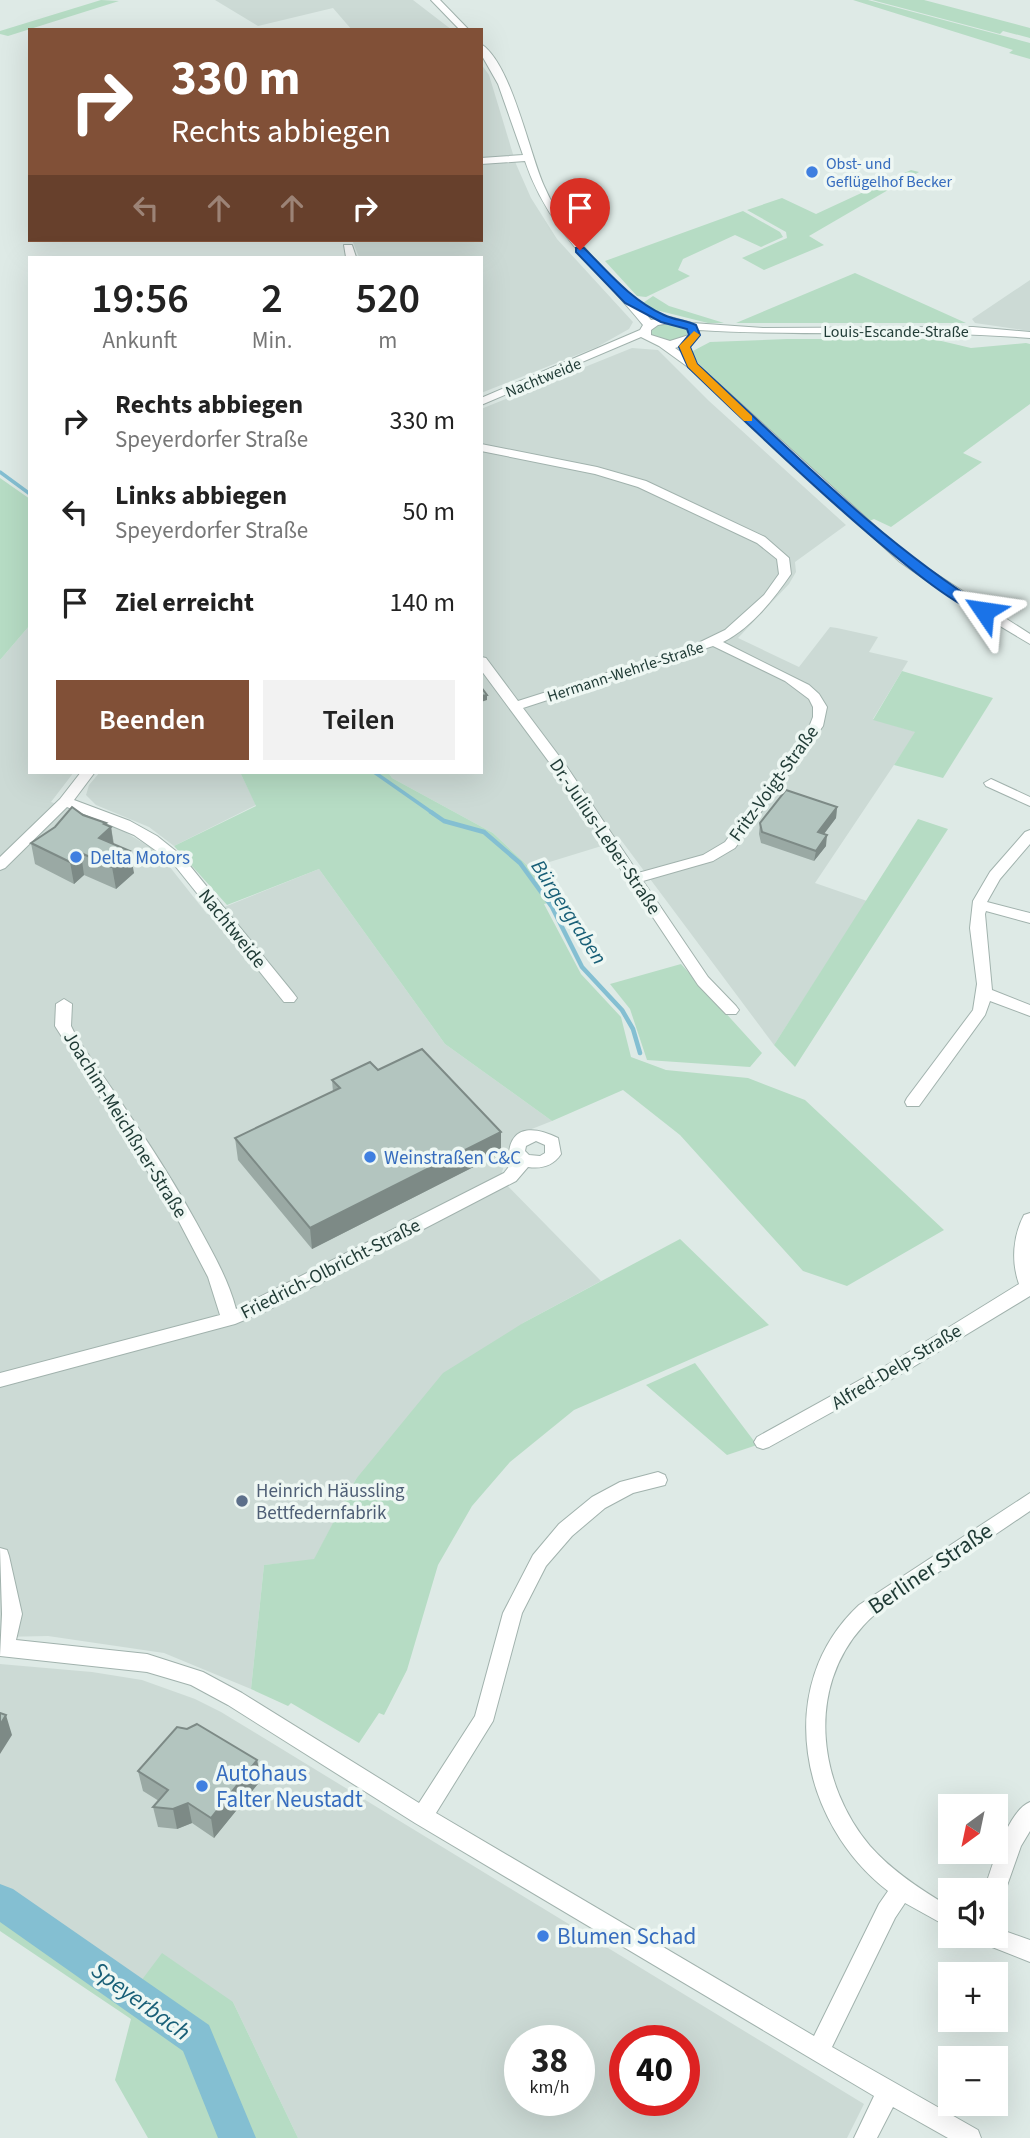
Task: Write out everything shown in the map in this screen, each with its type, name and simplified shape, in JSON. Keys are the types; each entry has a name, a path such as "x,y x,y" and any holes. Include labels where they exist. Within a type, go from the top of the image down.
{"street":[{"path":"435,0 463,28"},
{"path":"483,50 502,81 527,158 546,201 561,226 629,300 659,343 692,365 890,547 947,589 1030,640"},
{"path":"483,161 527,158"},
{"path":"629,300 690,335 685,347 692,365"},
{"name":"Nachtweide","path":"483,401 604,351 665,320"},
{"name":"Louis-Escande-Straße","path":"690,335 763,331 973,330 1030,335"},
{"name":"Nachtweide","path":"604,351 641,342 659,343 690,335"},
{"name":"Hermann-Wehrle-Straße","path":"483,447 597,471 642,484 730,525 775,550 786,566 780,584 744,622 714,642 516,705"},
{"name":"Fritz-Voigt-Straße","path":"636,878 708,858 730,845 813,733 818,722 821,710 807,689 714,642"},
{"name":"Dr.-Julius-Leber-Straße","path":"483,664 516,705 636,878 703,981 731,1010"},
{"path":"0,864 65,802 86,774"},
{"path":"991,783 1030,802"},
{"name":"Nachtweide","path":"65,802 130,826 163,846 177,859 289,998"},
{"path":"913,1102 980,1011 985,993 979,905 988,888 1030,835"},
{"path":"979,905 1030,918"},
{"path":"985,993 1030,1011"},
{"name":"Joachim-Meichßner-Straße","path":"64,1004 63,1026 70,1040 171,1189 222,1288 229,1318"},
{"name":"Friedrich-Olbricht-Straße","path":"0,1380 229,1318 260,1306 510,1177 524,1160"},
{"path":"1029,1288 1022,1260 1023,1242 1030,1219"},
{"name":"Alfred-Delp-Straße","path":"763,1442 902,1365 1029,1288"},
{"path":"422,1816 483,1721 511,1616 528,1575 544,1552 558,1534 607,1497 635,1483 658,1480"},
{"name":"Berliner Straße","path":"938,1910 902,1889 861,1852 837,1817 827,1797 816,1756 816,1698 821,1678 839,1642 864,1612 1030,1501"},
{"path":"0,1556 12,1614 2,1648 147,1663 196,1678 235,1699 422,1816 970,2138"},
{"path":"999,1878 1012,1842 1030,1812"},
{"path":"818,2051 887,1912 902,1889"},
{"path":"1008,1943 1030,1951"},
{"path":"865,2138 888,2091"}],"shaded area":[{"path":"215,0 413,0 449,28 350,28 333,8 258,26"},
{"path":"483,67 489,75 516,164 531,198 557,239 633,322 629,329 597,347 483,392 483,256 359,256 353,242 483,242"},
{"path":"1030,280 1030,331 975,323 972,319"},
{"path":"632,348 658,350 709,401 846,525 795,562 796,572 789,584 738,638 799,667 830,627 878,637 869,652 908,661 873,719 916,732 815,883 867,901 774,1045 621,840 530,868 493,833 392,778 389,774 483,774 483,408"},
{"path":"28,627 28,774 72,774 51,802 117,827 158,852 207,914 319,869 445,1044 552,1121 514,1136 500,1178 601,1281 523,1323 356,1479 314,1560 264,1565 251,1689 164,1653 48,1636 0,1637 0,660"},
{"path":"98,774 241,774 256,805 174,846 149,827 96,805 86,795 89,785"},
{"path":"0,1664 92,1672 142,1680 195,1699 221,1712 864,2104 847,2138 298,2138 233,2002 142,1981 0,1887"}],"green space":[{"path":"101,0 119,1 8,36 0,34 0,31"},
{"path":"853,0 868,0 1030,43 1030,59 1009,53 1013,50"},
{"path":"872,0 924,0 1030,28 1030,38 1003,31 1000,34"},
{"path":"911,170 919,172 809,236 824,245 764,270 742,258 787,238 786,232 747,210 782,198 816,214"},
{"path":"743,211 780,232 783,237 761,247 735,235 683,259 678,270 690,276 646,297 637,296 605,261"},
{"path":"855,273 966,323 736,323"},
{"path":"653,296 669,306 724,323 708,323 652,311 643,303"},
{"path":"671,322 687,329 687,336 671,342 652,338 648,330 652,326"},
{"path":"933,339 971,348 1030,344 1030,404 963,453 982,462 891,527 874,519 867,522 698,363 691,352 710,342"},
{"path":"0,478 28,498 28,627 0,660"},
{"path":"902,671 993,698 943,778 894,765 915,732 873,720"},
{"path":"241,774 389,774 392,778 493,833 530,868 552,902 544,904 581,974 621,1017 631,1057 666,1070 748,1078 805,1100 944,1230 847,1286 803,1271 680,1135 623,1090 552,1121 445,1044 319,869 227,905 174,846 256,806"},
{"path":"918,819 948,829 795,1067 774,1045"},
{"path":"681,964 762,1053 750,1067 647,1060 630,1009 610,984"},
{"path":"680,1239 769,1325 574,1410 510,1462 472,1506 438,1565 407,1670 384,1715 379,1713 359,1743 291,1703 288,1706 251,1689 264,1565 314,1559 356,1479 443,1373 523,1323"},
{"path":"695,1363 757,1445 727,1455 646,1385"},
{"path":"0,1887 141,1981 162,1953 233,2002 298,2138 148,2138 115,2080 131,2019 0,1931"}],"building":[{"path":"786,790 837,807 818,832 827,835 816,851 762,832 760,823"},
{"path":"72,807 111,827 99,838 130,851 112,867 81,853 70,862 31,843 55,827"},
{"name":"Weinstraßen C&C","path":"422,1049 501,1132 310,1228 235,1138 340,1088 332,1080 370,1062 378,1070"},
{"path":"0,1713 6,1715 0,1725"},
{"name":"Autohaus Falter Neustadt","path":"197,1724 257,1760 211,1818 188,1803 173,1809 153,1807 168,1790 138,1771 177,1727 187,1729"}],"waterway":[{"name":"Bürgergraben","path":"0,472 28,493"},
{"name":"Bürgergraben","path":"377,774 434,814"},
{"name":"Bürgergraben","path":"431,812 444,821 484,832 520,863 552,907 582,967 622,1010 633,1029 640,1053"},
{"name":"Speyerbach","path":"0,1901 196,2038 237,2138"}],"slow traffic":[{"path":"694,335 685,343 692,365 748,419"}],"place":[{"name":"Obst- und Geflügelhof Becker","path":"812,172"},
{"name":"Delta Motors","path":"76,857"},
{"name":"Weinstraßen C&C","path":"370,1157"},
{"name":"Heinrich Häussling Bettfedernfabrik","path":"242,1501"},
{"name":"Autohaus Falter Neustadt","path":"202,1786"},
{"name":"Blumen Schad","path":"543,1936"}],"route":[{"path":"580,250 629,300 665,320 680,321 692,327 694,335 685,343 685,347 692,365 882,541 947,589 984,611"}]}
